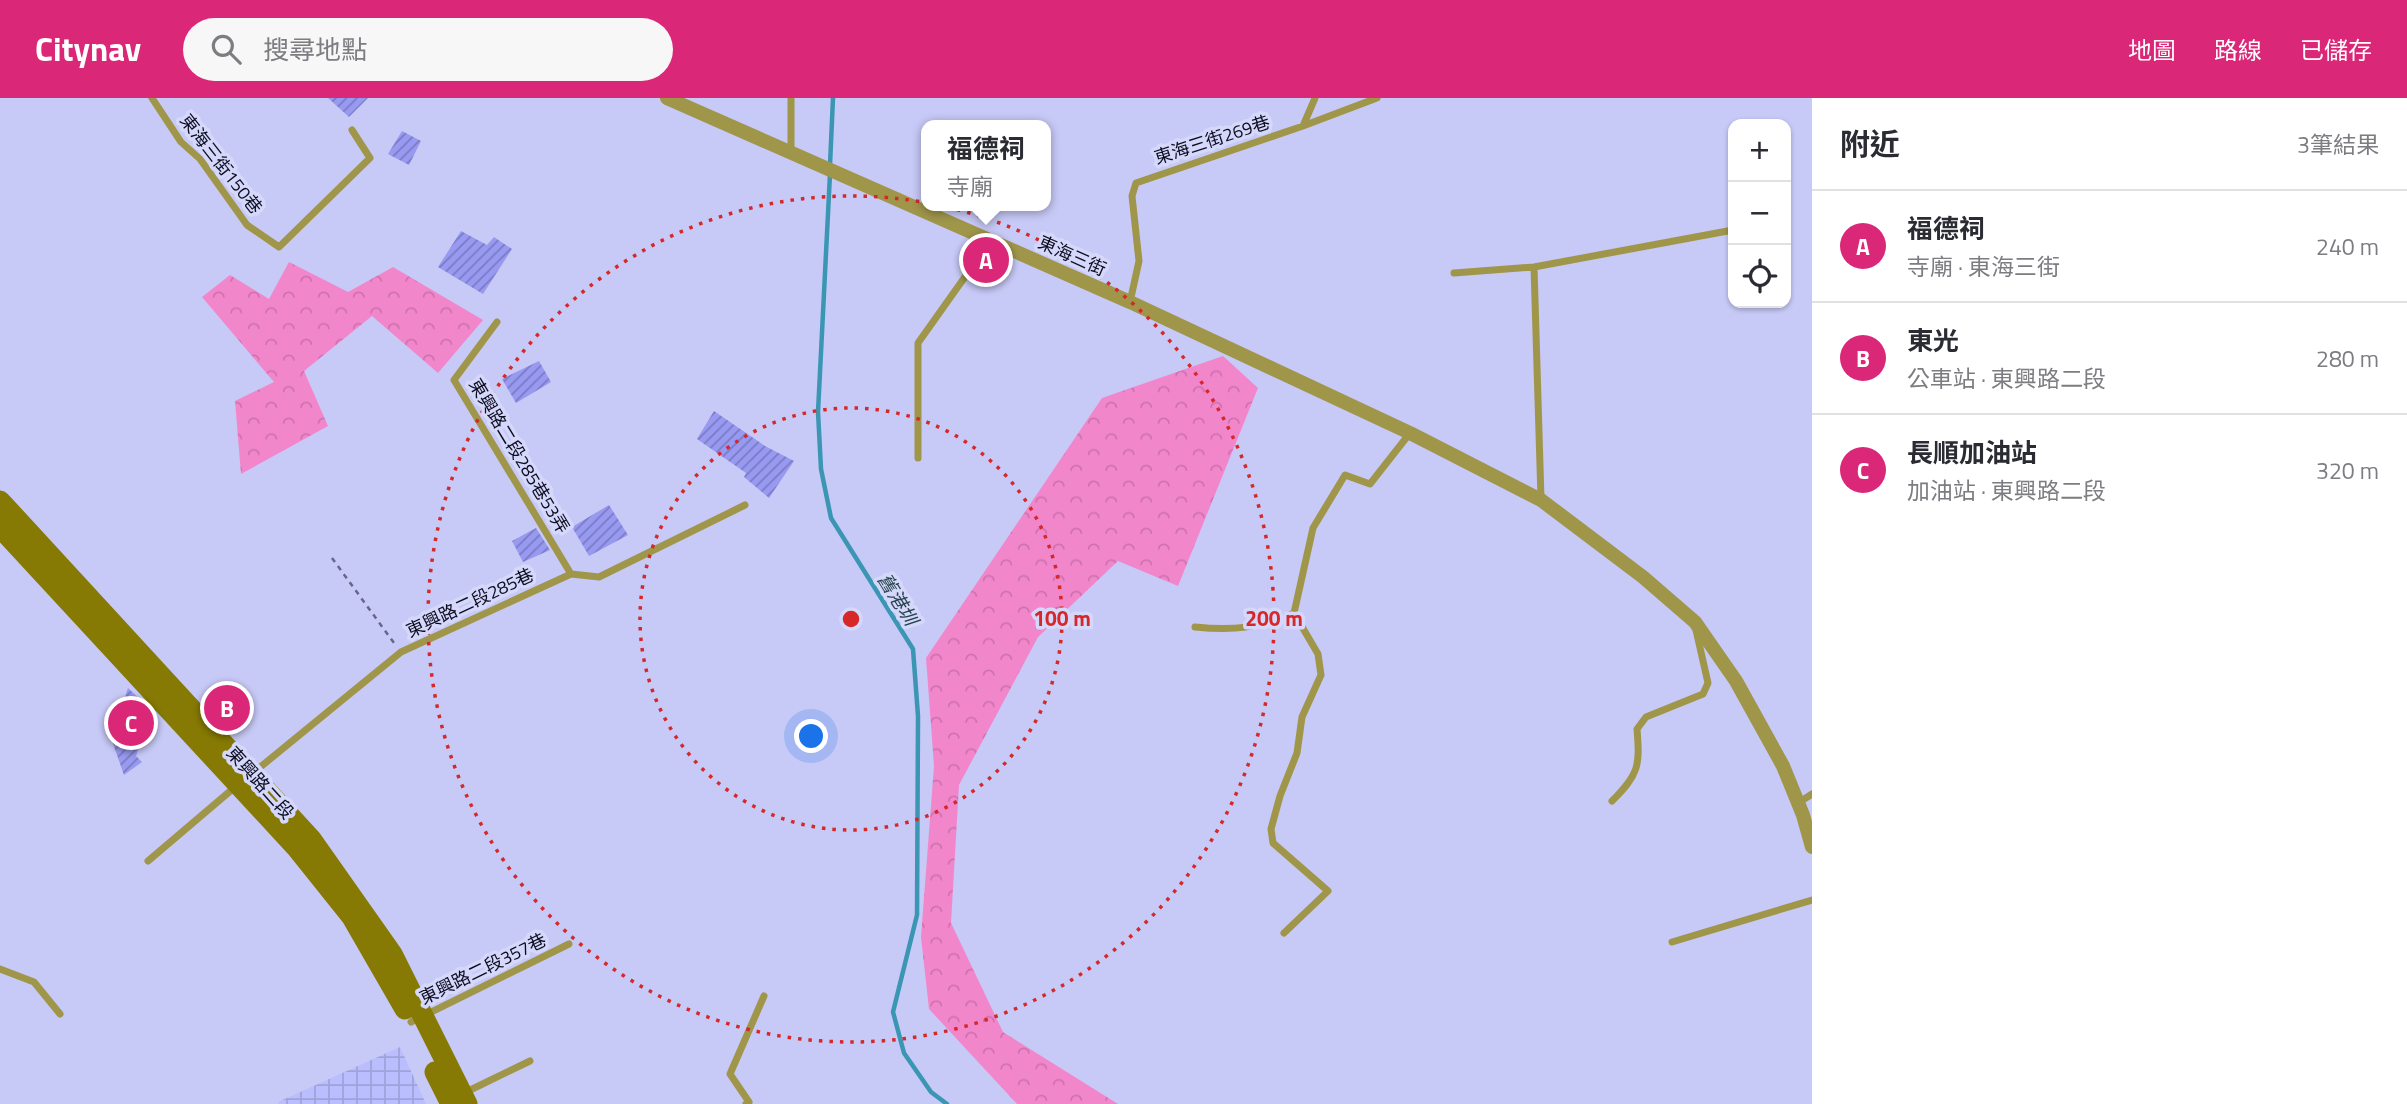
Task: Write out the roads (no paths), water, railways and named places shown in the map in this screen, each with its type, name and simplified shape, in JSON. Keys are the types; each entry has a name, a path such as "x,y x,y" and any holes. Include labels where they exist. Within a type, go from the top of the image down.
{"main road":[{"name":"東興路二段","path":"0,501 116,640 245,780 352,917 417,1019 457,1101"},
{"name":"東興路二段","path":"0,527 116,640"}],"street":[{"path":"667,98 791,153"},
{"name":"東海三街","path":"791,153 921,209"},
{"name":"東海三街","path":"925,211 1130,302 1410,433 1541,500 1643,577 1695,622 1736,681 1783,766 1812,847"}],"lane":[{"name":"東海三街150巷","path":"152,98 181,142 200,159 247,225 279,247 370,158 352,130"},
{"path":"791,98 791,153"},
{"path":"1303,126 1315,98"},
{"path":"1303,126 1377,98"},
{"name":"東海三街269巷","path":"1130,302 1139,261 1132,196 1136,183 1303,126"},
{"path":"1454,273 1534,267 1728,231"},
{"path":"918,458 918,343 967,274 974,233"},
{"path":"1534,267 1541,500"},
{"name":"東興路二段285巷53弄","path":"497,323 454,380 571,574"},
{"path":"1284,933 1328,891 1273,843 1270,836 1280,796 1297,754 1302,717 1321,675 1318,654 1294,613 1313,528 1345,475 1370,484 1410,433"},
{"name":"東興路二段285巷","path":"148,862 401,652 571,574 598,577 745,505"},
{"path":"1195,628 1227,630 1259,627 1294,613"},
{"path":"1612,801 1632,781 1640,762 1637,729 1646,717 1703,694 1708,683 1695,622"},
{"path":"1798,803 1812,794"},
{"path":"1672,942 1812,900"},
{"name":"東興路二段357巷","path":"417,1019 569,944"},
{"path":"0,969 34,982 60,1014"},
{"path":"746,1104 749,1102 730,1074 764,996"},
{"path":"457,1101 530,1061"}],"waterway":[{"name":"舊港圳","path":"830,165 833,98"},
{"name":"舊港圳","path":"830,174 818,412 821,469 831,518 913,649 918,716 917,915 893,1012 904,1053 931,1092 947,1104"}],"place":[{"name":"福德祠","path":"986,260"},
{"name":"東光","path":"227,708"},
{"name":"長順加油站","path":"131,723"}]}
